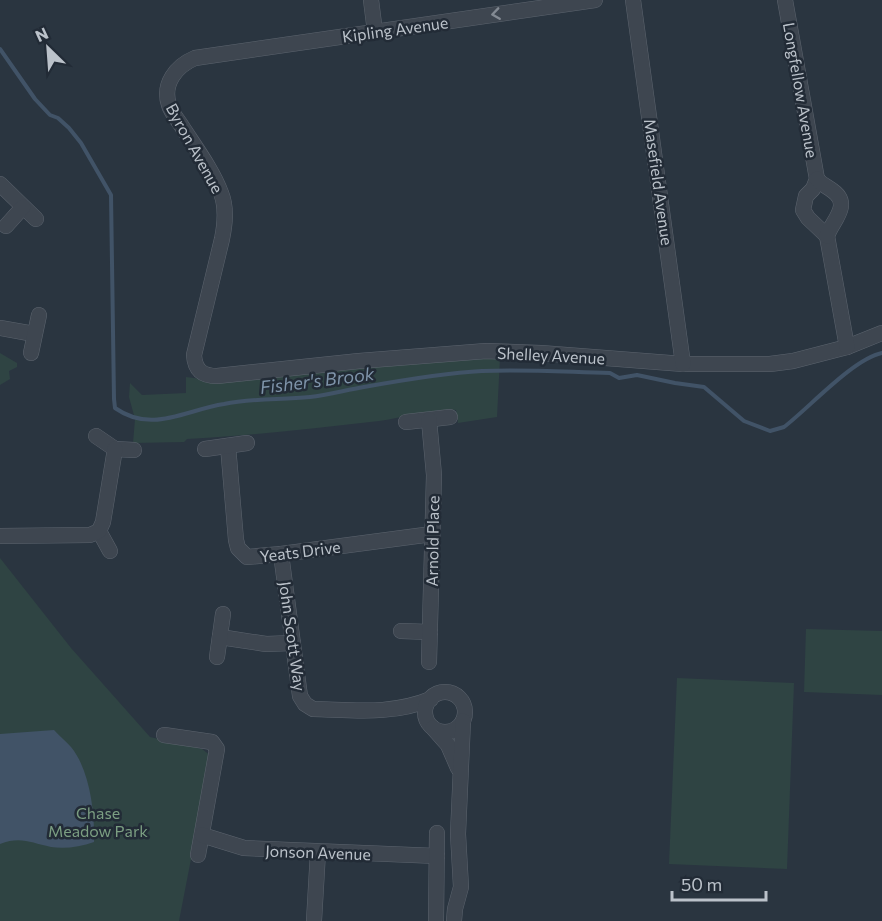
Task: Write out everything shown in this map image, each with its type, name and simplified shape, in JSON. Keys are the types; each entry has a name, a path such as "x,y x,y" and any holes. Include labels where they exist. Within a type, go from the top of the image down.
{"street":[{"path":"371,0 375,32"},
{"name":"Kipling Avenue","path":"195,58 595,0"},
{"name":"Masefield Avenue","path":"633,0 683,364"},
{"name":"Longfellow Avenue","path":"784,0 817,179 821,185 838,196 842,206 827,236"},
{"name":"Byron Avenue","path":"195,58 179,66 174,73 168,86 168,99 170,107 216,181 225,208 222,239 194,355 195,366 199,371 210,376 217,376"},
{"name":"Longfellow Avenue","path":"817,179 813,189 806,196 803,210 827,236"},
{"path":"0,184 36,219"},
{"path":"6,226 23,207"},
{"path":"827,236 847,347"},
{"path":"31,353 39,315"},
{"path":"0,328 34,334"},
{"name":"Shelley Avenue","path":"217,376 358,361 486,351 541,352 683,364 783,363 847,347 882,333"},
{"path":"406,423 450,417"},
{"name":"Arnold Place","path":"429,420 434,467 429,662"},
{"path":"96,436 115,449 134,450"},
{"path":"205,449 246,443"},
{"name":"Yeats Drive","path":"228,446 238,548 250,557 432,534"},
{"path":"0,536 90,536 99,531 103,522 115,449"},
{"path":"99,531 110,551"},
{"name":"John Scott Way","path":"281,554 300,696 309,708 313,709 389,711"},
{"path":"217,657 223,614"},
{"path":"401,631 430,632"},
{"path":"220,637 266,644 293,643"},
{"path":"389,711 404,708 443,693 458,697 464,707 458,852 450,883 455,915"},
{"path":"431,699 425,711 426,718 451,750 460,773"},
{"path":"389,711 446,732 452,731 463,721"},
{"path":"164,735 212,742 217,749 198,855"},
{"path":"436,921 437,833"},
{"name":"Jonson Avenue","path":"202,835 244,848 437,856"},
{"path":"314,921 318,852"}],"green space":[{"path":"0,353 17,363 17,367 9,371 10,379 0,385"},
{"path":"500,358 497,417 458,423 456,410 437,410 379,421 307,429 187,439 184,442 133,443 135,419 129,397 130,383 142,395 186,393 186,377 209,380 404,363"},
{"name":"Chase Meadow Park","path":"0,558 71,648 150,737 202,749 211,756 179,921 0,921"},
{"path":"806,629 882,631 882,695 804,692"},
{"path":"677,678 794,683 787,869 669,864"}],"water":[{"path":"54,730 71,747 83,768 94,819 94,842 62,848 20,840 0,844 0,734"}],"waterway":[{"name":"Fisher's Brook","path":"0,49 35,99 50,115 58,118 69,128 81,143 111,195 114,399 115,408 129,416 155,420 235,402 317,396 453,373 498,370 546,371 610,373 619,378 637,375 704,387 744,421 770,431 784,427 858,364 882,353"}]}
